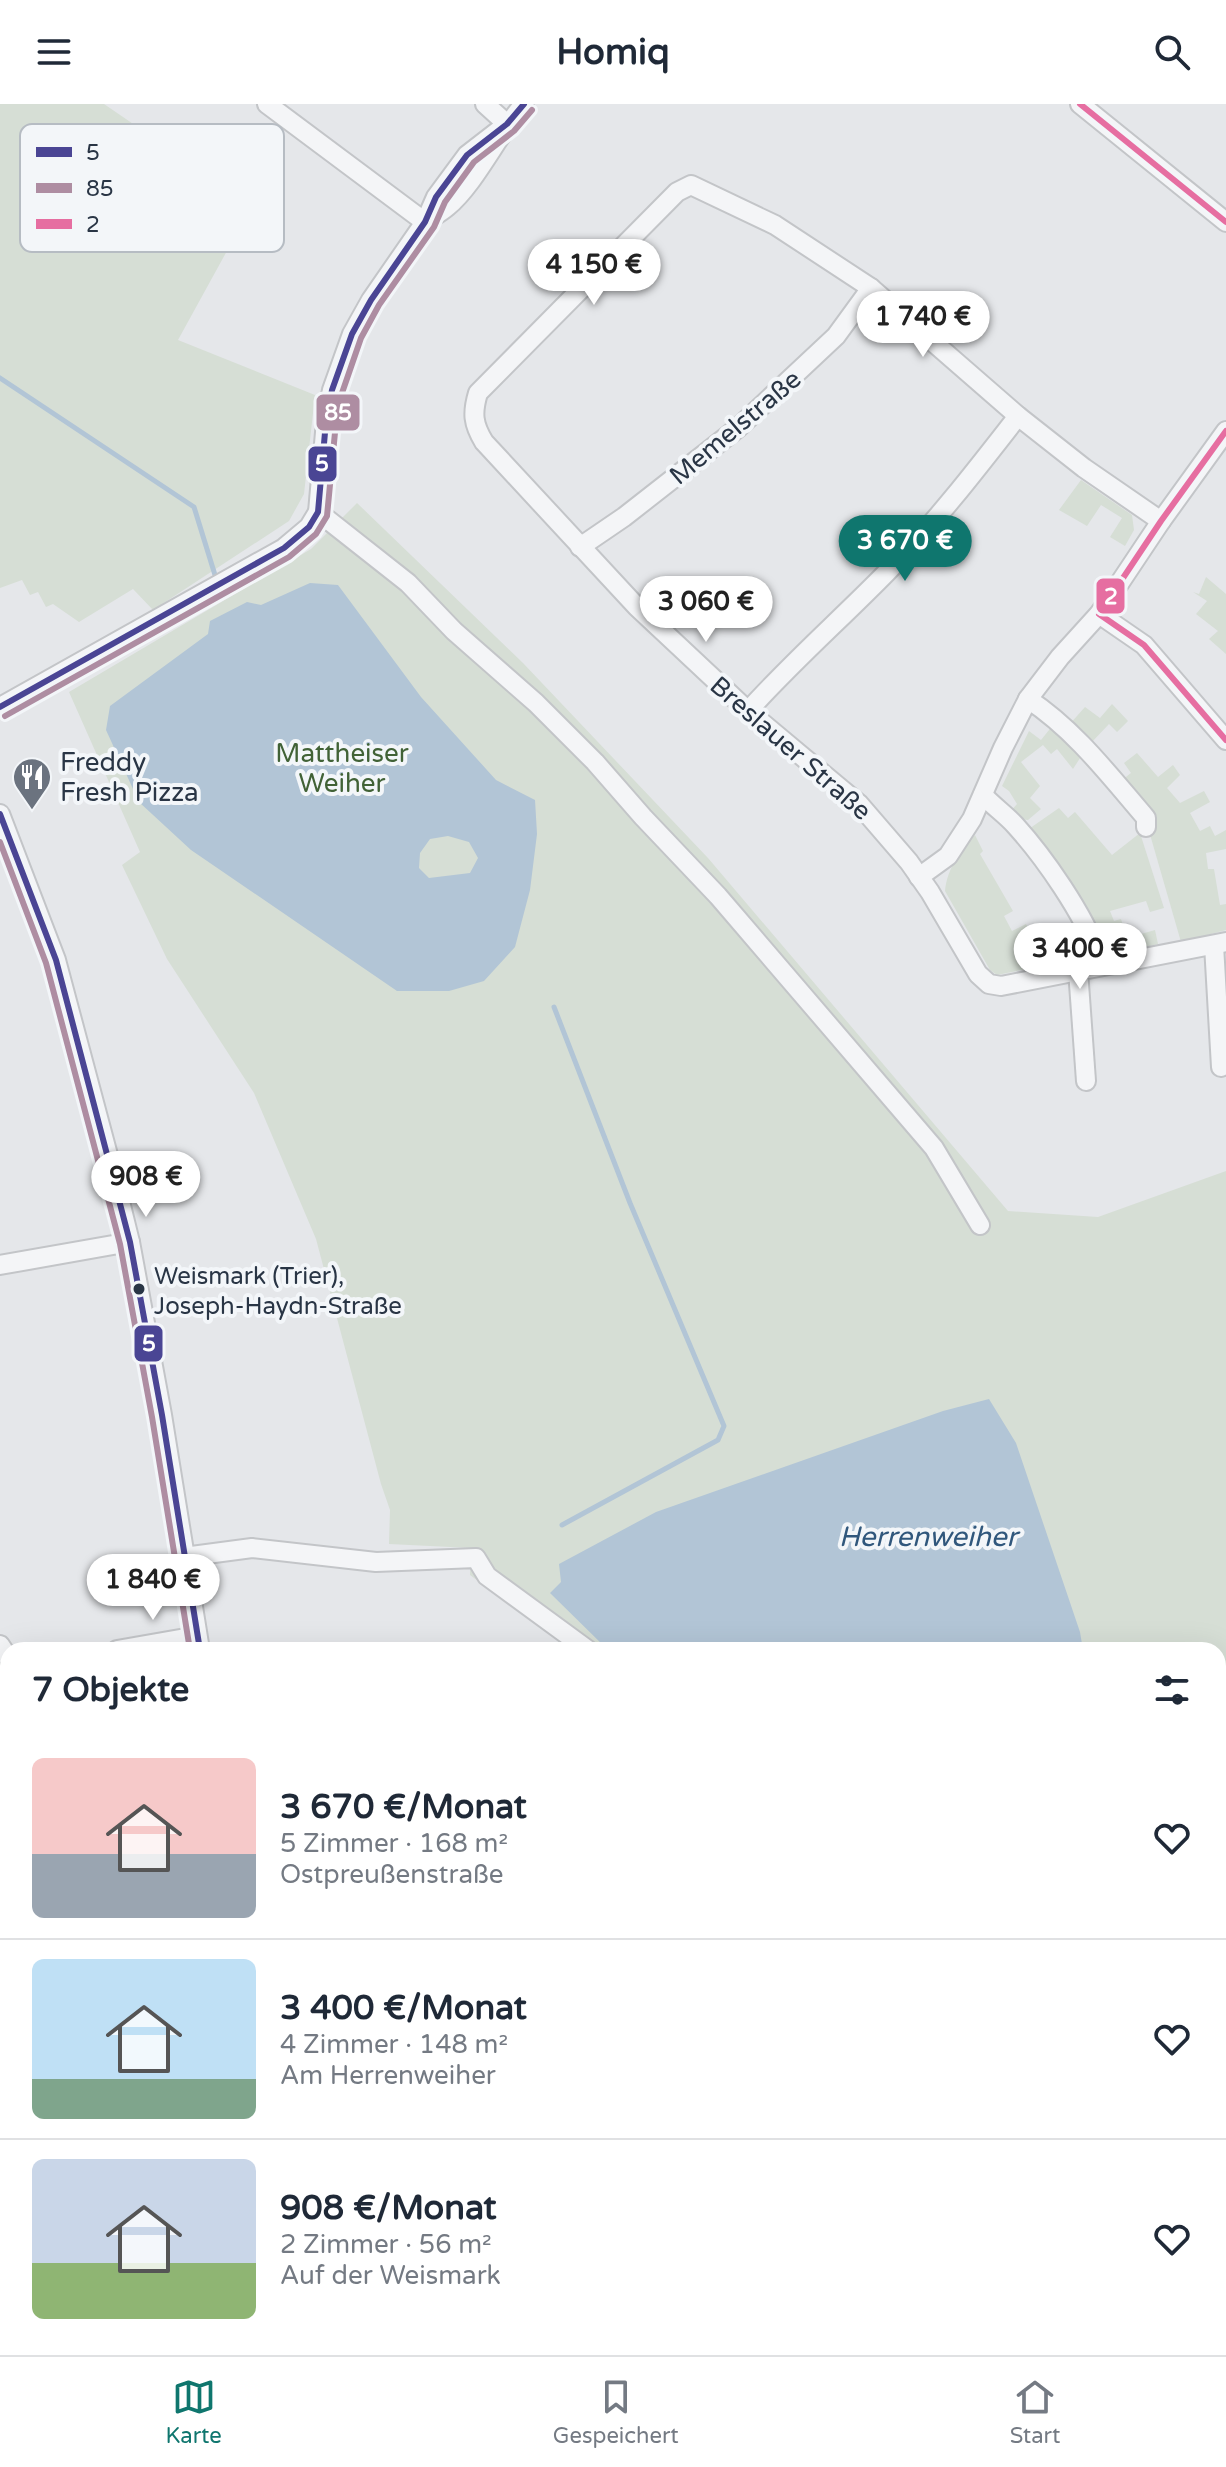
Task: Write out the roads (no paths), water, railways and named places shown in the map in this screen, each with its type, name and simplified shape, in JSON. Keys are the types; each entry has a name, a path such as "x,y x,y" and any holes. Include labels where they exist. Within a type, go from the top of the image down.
{"street":[{"path":"267,104 425,222"},
{"path":"485,104 507,124"},
{"path":"0,707 284,548 309,527 318,512 326,421 344,355 371,300 425,222 448,206 524,104"},
{"path":"1080,104 1226,222"},
{"name":"Breslauer Straße","path":"871,288 775,225 691,185 677,192 478,393 473,409 474,425 484,442 637,607 748,711 859,804 899,849 978,974 989,984 1001,986 1078,970"},
{"path":"871,288 1018,416 1084,468 1161,521"},
{"name":"Memelstraße","path":"580,547 624,517 739,427 836,336 871,288"},
{"path":"748,711 782,673 888,571 963,489 1018,416"},
{"path":"919,877 948,856 972,819 1028,699 1099,614 1226,431"},
{"path":"318,512 408,583 454,631 536,703 595,762 718,896 934,1148 980,1225"},
{"path":"1099,614 1144,645 1226,740"},
{"path":"1028,699 1085,746 1146,818 1146,827"},
{"path":"983,795 1013,822 1043,859 1091,935 1098,955"},
{"path":"0,814 56,960 130,1242 199,1642"},
{"path":"1086,1081 1078,970 1220,943 1221,1067"},
{"path":"0,1265 130,1242"},
{"path":"184,1557 252,1548 376,1562 476,1558 487,1576 577,1642"}],"water":[{"path":"310,583 338,585 421,697 496,780 535,800 537,834 530,890 515,947 484,981 449,991 397,991 191,850 139,802 106,730 110,706 208,634 210,621 247,602 261,605","holes":["448,836 469,842 478,858 470,873 429,878 419,868 420,853 430,839"]},
{"name":"Herrenweiher","path":"989,1399 1016,1443 1082,1642 600,1642 550,1593 561,1582 559,1564 656,1512 943,1411"}],"waterway":[{"path":"0,378 194,507 215,575"},
{"path":"554,1007 630,1203 724,1426 718,1440 562,1525"}],"place":[{"name":"Freddy Fresh Pizza","path":"32,811"},
{"name":"Weismark (Trier), Joseph-Haydn-Straße","path":"139,1289"}],"park label":[{"name":"Mattheiser Weiher","path":"342,768"}]}
